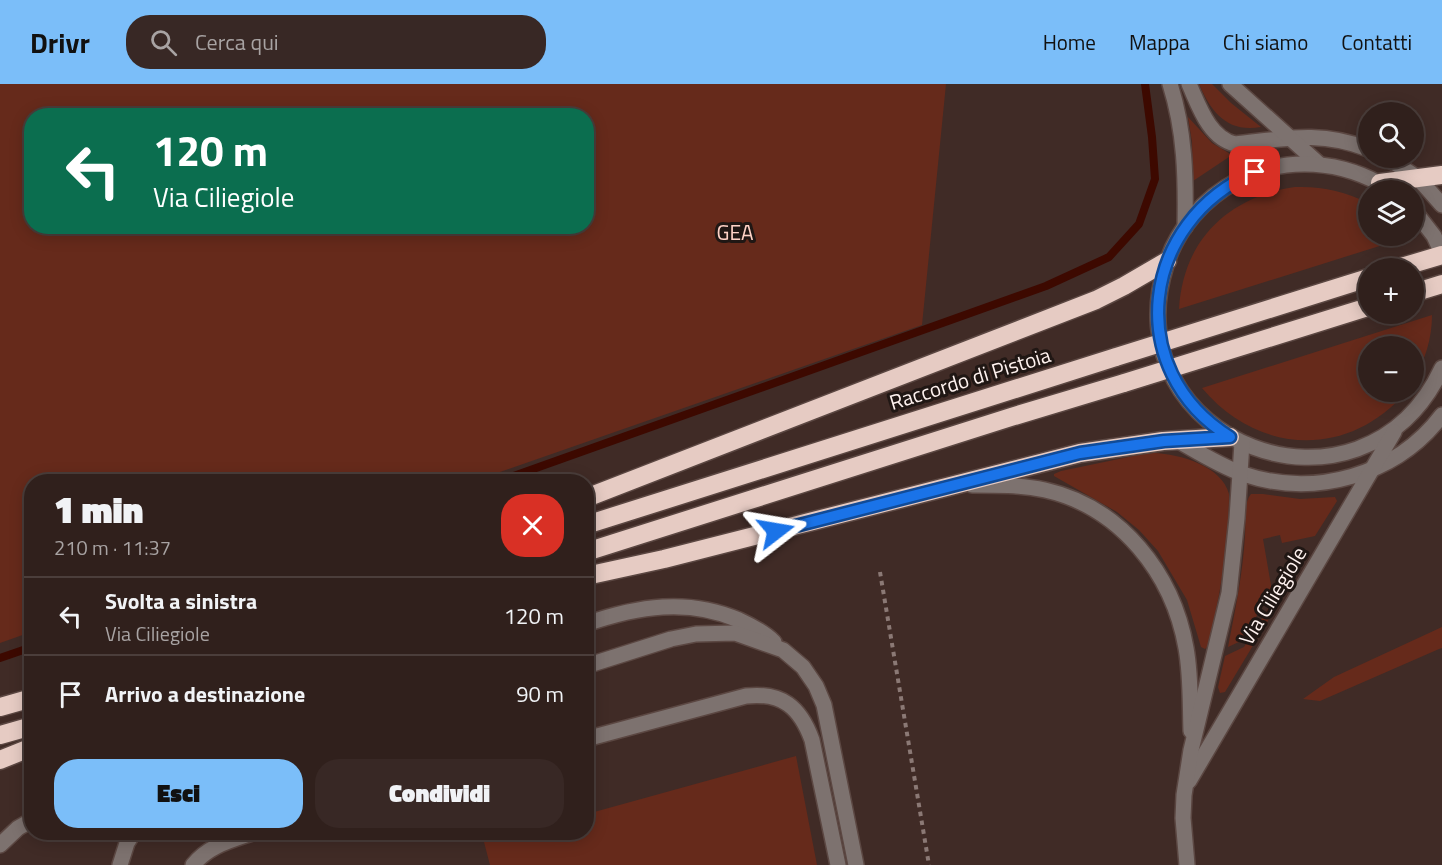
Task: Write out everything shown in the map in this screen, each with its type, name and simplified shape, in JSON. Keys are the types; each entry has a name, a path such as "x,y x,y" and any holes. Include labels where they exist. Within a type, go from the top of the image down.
{"highway":[{"path":"1411,180 1442,175"},
{"path":"1424,260 1442,254"},
{"path":"594,495 1096,300 1167,261"},
{"name":"Raccordo di Pistoia","path":"594,522 1358,281"},
{"path":"1424,290 1442,284"},
{"path":"594,549 1000,420 1358,310"},
{"path":"594,574 957,486 1080,453 1124,445 1177,440 1236,440"},
{"path":"0,707 24,700"},
{"path":"0,735 24,728"},
{"path":"0,760 24,750"}],"street":[{"name":"Via Ciliegiole","path":"1170,84 1184,148 1185,227"},
{"path":"1189,84 1208,122 1223,140 1235,144 1288,136 1324,137 1358,146"},
{"path":"1230,84 1319,164"},
{"name":"Via Ciliegiole","path":"1370,180 1344,168 1319,164 1280,166 1243,177 1211,198 1185,227 1167,261 1160,285 1158,311 1167,362 1178,385 1193,405 1210,423 1236,440 1277,455 1315,458 1352,451 1396,428 1423,401 1442,368"},
{"path":"1402,168 1418,178 1442,205"},
{"path":"1424,223 1434,236 1442,254"},
{"path":"1177,440 1240,473 1279,483 1311,484 1342,480 1372,470 1414,444 1442,415"},
{"name":"Via Ciliegiole","path":"1186,786 1396,428"},
{"name":"Via Ciliegiole","path":"1187,865 1183,807 1191,750 1229,593 1240,473 1236,440"},
{"path":"957,486 1016,486 1046,490 1083,504 1127,533 1162,579 1182,628 1188,664 1191,750"},
{"path":"594,622 651,608 675,605 700,607 722,613 757,628 803,667 816,686 824,705 856,865"},
{"path":"594,663 655,644 705,633 735,633 783,650"},
{"path":"594,737 746,696 759,694 781,700 799,714 812,740 838,865"},
{"path":"0,845 24,824"},
{"path":"120,865 129,840"},
{"path":"193,865 206,851 232,840"}],"path":[{"path":"880,572 929,865"}],"green space":[{"name":"GEA","path":"0,84 946,84 922,325 494,474 24,474 24,634 0,643"},
{"path":"1199,84 1212,84 1261,127 1239,127 1222,118 1209,103"},
{"path":"1188,117 1212,143 1232,155 1193,181 1192,142"},
{"path":"1295,187 1314,187 1351,195 1358,198 1358,246 1380,246 1179,309 1182,284 1189,262 1213,226 1230,212 1271,192"},
{"path":"1432,315 1431,332 1424,357 1424,336 1366,336 1404,324 1424,324 1424,318"},
{"path":"1358,338 1358,402 1396,402 1383,414 1358,429 1331,438 1303,440 1276,436 1249,426 1224,410 1202,388"},
{"path":"1154,453 1176,456 1199,463 1218,476 1225,484 1229,494 1223,571 1208,646 1205,649 1201,647 1187,600 1158,551 1139,530 1117,512 1054,476 1061,471"},
{"path":"1251,494 1300,499 1335,497 1337,501 1315,536 1282,543 1280,535 1263,539 1272,591 1241,641 1228,647 1242,563 1246,508"},
{"path":"1273,601 1278,604 1225,692 1220,693 1218,687 1225,656 1244,647"},
{"path":"1442,627 1442,648 1320,701 1303,699 1334,677"},
{"path":"796,756 817,865 490,865 484,842 492,840 594,840 594,812"}],"waterway":[{"path":"519,474 1046,286 1109,257 1139,224 1155,179 1145,84"},
{"path":"0,658 24,650"}],"route":[{"path":"776,531 1080,453 1124,445 1230,437 1220,431 1193,405 1178,385 1167,362 1159,324 1160,285 1172,249 1193,216 1211,198 1232,183 1255,172"}]}
